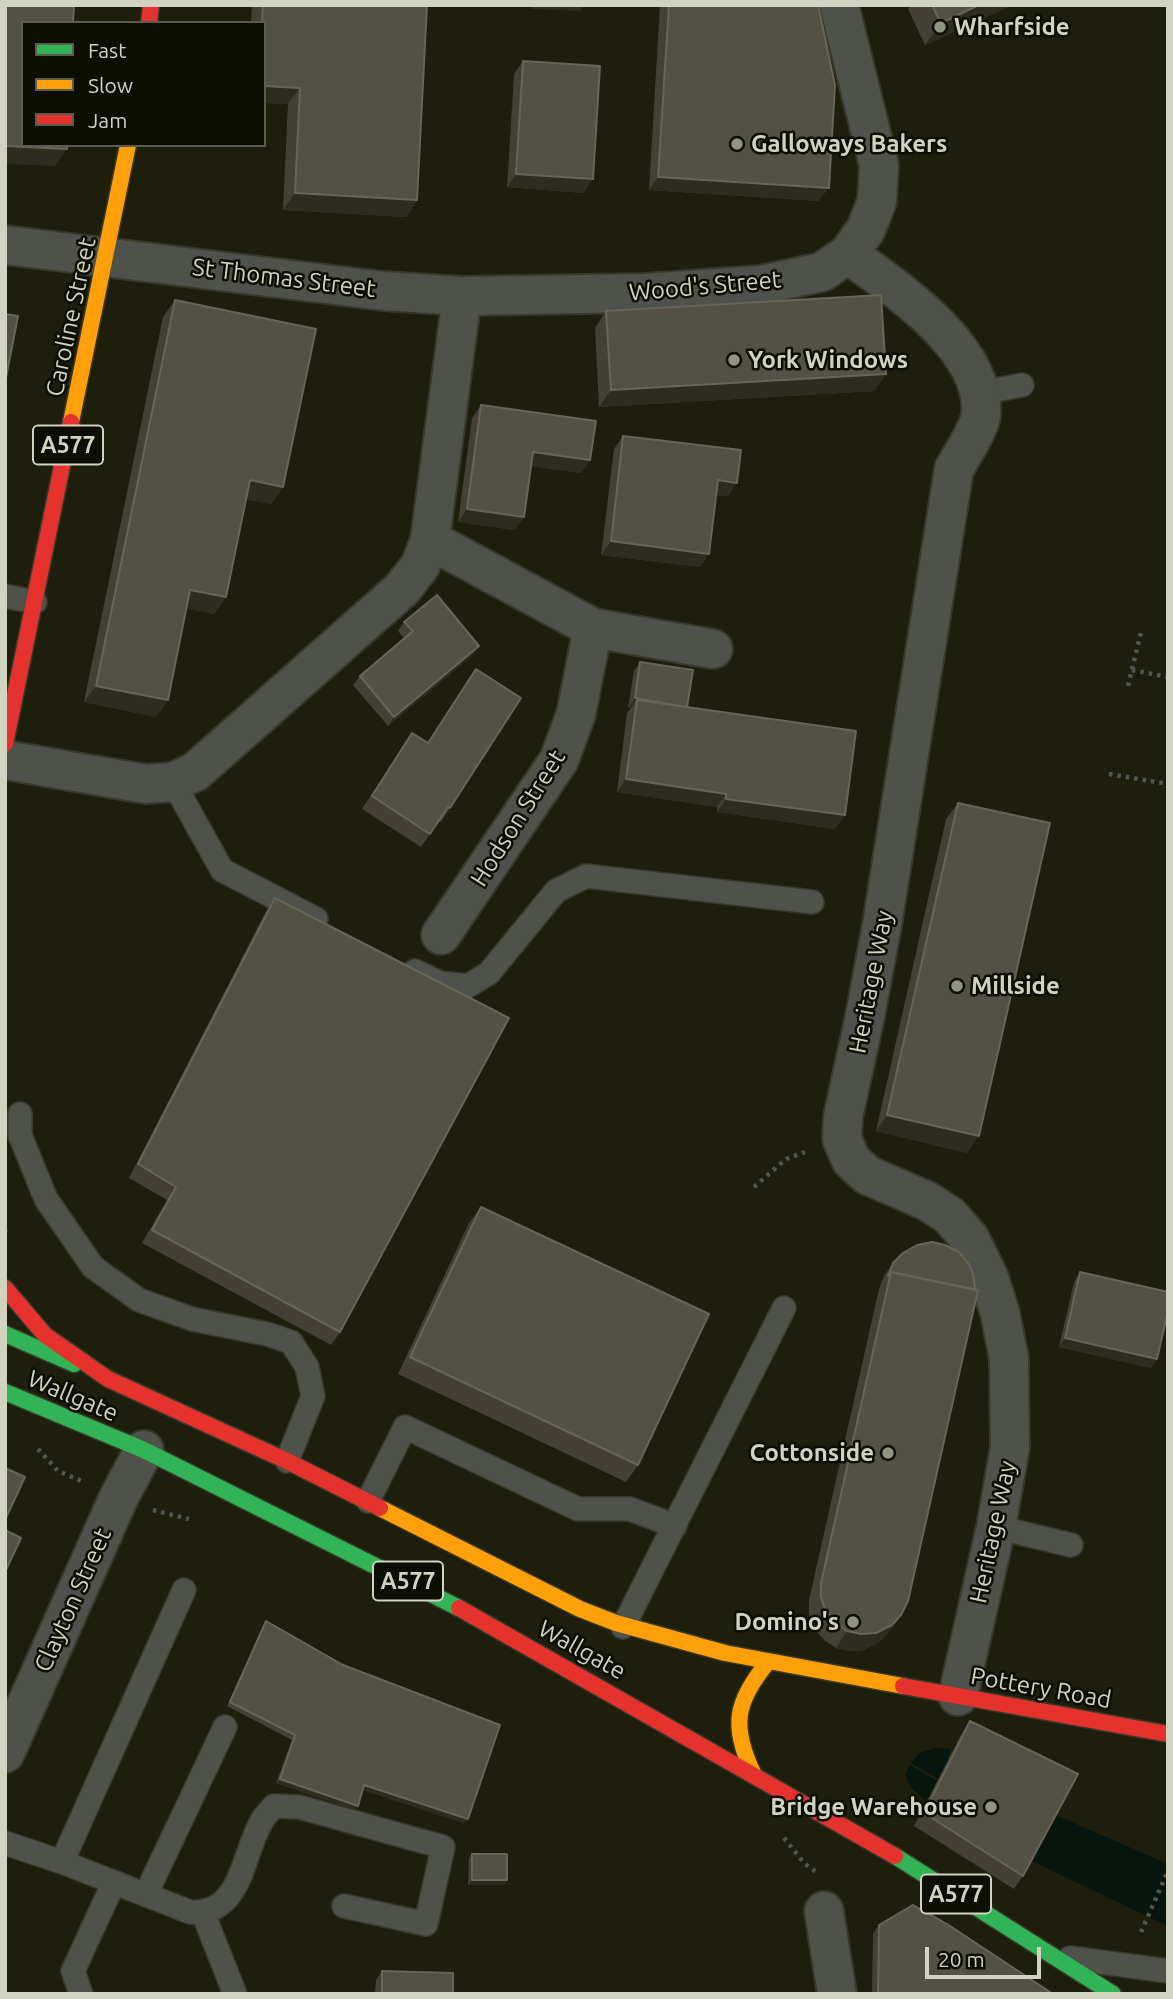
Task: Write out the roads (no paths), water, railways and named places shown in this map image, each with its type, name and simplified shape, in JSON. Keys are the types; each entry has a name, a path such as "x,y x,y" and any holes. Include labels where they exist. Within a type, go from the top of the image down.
{"main road":[{"name":"Caroline Street","path":"5,744 128,147"},
{"name":"A577","path":"5,1288 46,1335 108,1379"},
{"name":"Wallgate","path":"5,1334 288,1461 580,1609 623,1627 660,1639 768,1662 906,1686"},
{"name":"Wallgate","path":"5,1392 144,1450 437,1596 753,1773 920,1871 1113,1994"},
{"path":"753,1773 742,1753 737,1732 739,1711 754,1678 768,1662"},
{"name":"Pottery Road","path":"906,1686 1168,1734"}],"street":[{"name":"Wood's Street","path":"462,296 645,293 760,285 822,272 848,254 866,229 877,201 879,165 839,5"},
{"name":"St Thomas Street","path":"5,245 383,291 462,296"},
{"path":"848,254 899,292 941,330 969,366 981,393"},
{"path":"5,760 146,784 173,782 195,772 402,589 420,566 430,540 462,296"},
{"name":"Heritage Way","path":"958,1696 996,1527 1010,1447 1010,1369 1000,1313 989,1278 970,1239 950,1216 927,1201 867,1175 851,1160 842,1139 843,1117 882,925 954,469 981,419 981,393"},
{"path":"430,540 593,628 713,649"},
{"name":"Hodson Street","path":"441,935 559,760 576,714 593,628"},
{"name":"Clayton Street","path":"5,1753 119,1497 144,1450"},
{"path":"824,1911 837,1994"}],"lane":[{"path":"981,393 1021,385"},
{"path":"5,596 35,602"},
{"path":"173,782 222,870 339,931"},
{"path":"395,960 440,984 468,986 489,973 556,891 586,876 812,902"},
{"path":"20,1114 20,1135 46,1199 93,1267 139,1300 192,1319 267,1334 291,1342 307,1367 313,1396 288,1461"},
{"path":"623,1627 784,1308"},
{"path":"368,1501 405,1427 578,1509 630,1509 675,1526"},
{"path":"996,1527 1072,1545"},
{"path":"62,1862 184,1590"},
{"path":"146,1894 225,1727"},
{"path":"5,1843 62,1862 190,1912 204,1913 219,1905 233,1892 262,1820 274,1806 299,1807 443,1847 426,1924 344,1906"},
{"path":"81,1994 73,1971 114,1882"},
{"path":"204,1913 235,1994"},
{"path":"1054,1956 1168,1971"}],"place":[{"name":"Wharfside","path":"940,27"},
{"name":"Galloways Bakers","path":"737,144"},
{"name":"York Windows","path":"734,360"},
{"name":"Millside","path":"957,986"},
{"name":"Cottonside","path":"888,1453"},
{"name":"Domino's","path":"853,1622"},
{"name":"Bridge Warehouse","path":"991,1807"}]}
